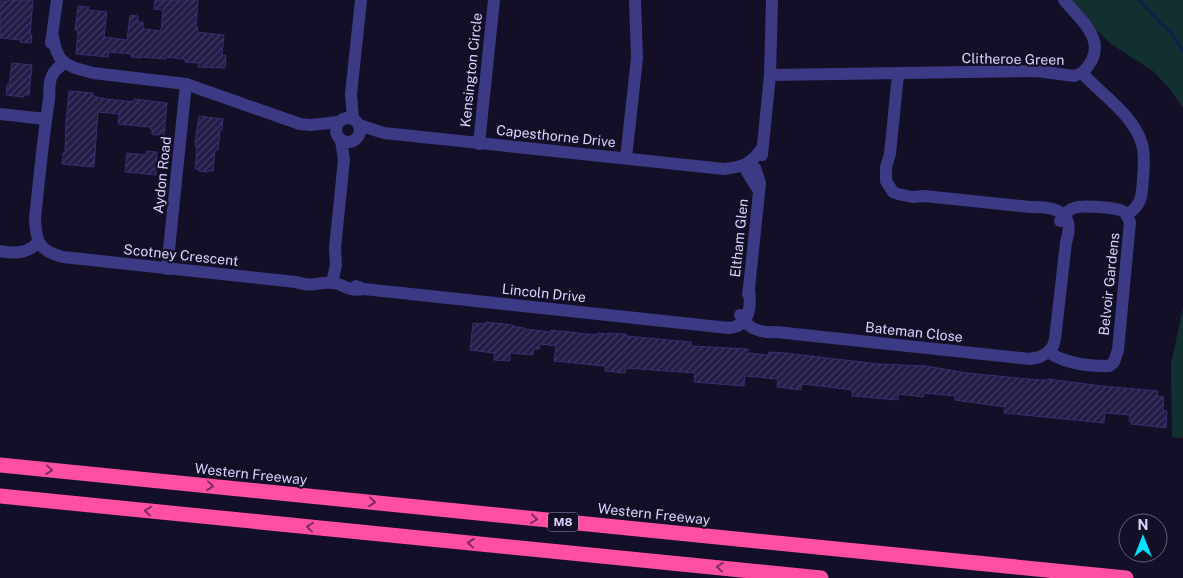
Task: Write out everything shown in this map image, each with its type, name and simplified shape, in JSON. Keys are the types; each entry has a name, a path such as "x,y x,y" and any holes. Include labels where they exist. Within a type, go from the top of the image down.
{"highway":[{"name":"Western Freeway","path":"0,465 1126,578"},
{"name":"M8","path":"0,496 821,578"}],"street":[{"path":"0,251 34,244 30,234 35,219 45,119 50,93 61,67 54,37 57,0"},
{"path":"332,279 331,264 335,248 361,0"},
{"name":"Kensington Circle","path":"479,144 494,0"},
{"path":"626,158 637,58 635,0"},
{"path":"750,168 762,148 770,74 772,0"},
{"path":"1064,0 1094,37 1095,51 1092,62 1082,73"},
{"name":"Capesthorne Drive","path":"61,67 75,68 93,73 186,84 293,122 311,126 724,168 743,166 750,168"},
{"name":"Clitheroe Green","path":"770,74 1037,71 1074,76 1082,73 1131,122 1142,143 1144,159 1141,199 1138,207 1127,215"},
{"path":"898,74 890,154 891,170 896,184 903,189 924,196 1030,207 1064,218 1066,242 1055,338 1053,346 1048,352"},
{"name":"Aydon Road","path":"167,269 186,84"},
{"path":"0,114 45,119"},
{"name":"Eltham Glen","path":"744,318 759,191 750,168"},
{"name":"Belvoir Gardens","path":"1048,352 1058,359 1071,363 1109,366 1114,362 1118,350 1130,236 1130,225 1127,215 1119,210 1093,208 1064,218"},
{"name":"Scotney Crescent","path":"34,244 63,257 296,282 314,286 332,279"},
{"name":"Lincoln Drive","path":"332,279 352,290 364,289 721,326 744,318"},
{"name":"Bateman Close","path":"744,318 776,332 1030,359 1040,357 1048,352"}],"green space":[{"path":"1070,0 1183,0 1183,108 1169,88 1153,71 1111,44 1083,17"},
{"path":"1183,307 1183,438 1172,437 1171,364"}],"building":[{"path":"33,0 31,43 0,38 0,1"},
{"path":"155,0 198,0 197,32 224,35 222,55 226,56 225,68 198,67 199,63 185,62 185,59 166,57 166,59 141,58 131,57 131,54 109,52 108,57 76,54 78,30 75,30 78,6 89,7 88,10 107,12 104,37 127,40 130,15 138,16 138,22 143,22 143,29 161,31 163,10 154,9"},
{"path":"12,63 32,65 29,95 24,95 24,97 6,95"},
{"path":"69,91 93,93 93,96 106,99 134,102 134,99 167,103 164,136 152,134 150,127 118,124 119,114 98,112 94,167 62,164 63,153 65,153"},
{"path":"199,116 223,119 218,150 215,150 213,171 198,171 199,169 195,169 197,148 195,141"},
{"path":"147,151 157,152 156,175 125,172 127,153 146,155"},
{"path":"486,322 551,332 551,330 597,335 597,333 626,334 626,336 691,342 691,346 748,349 748,353 768,355 769,352 785,353 878,364 926,366 967,373 1039,380 1048,379 1158,391 1157,396 1164,397 1163,410 1167,411 1166,428 1131,424 1132,421 1129,421 1130,415 1105,413 1104,423 1004,413 1005,407 955,400 955,396 924,393 923,397 898,394 898,400 852,396 852,390 802,384 801,390 777,387 778,379 745,376 744,386 694,382 695,373 626,368 625,373 605,371 605,366 554,361 556,346 540,344 539,349 534,349 533,355 510,353 510,361 494,360 494,353 470,350 473,323 486,324"}],"waterway":[{"path":"1139,0 1171,33 1183,51"}]}
